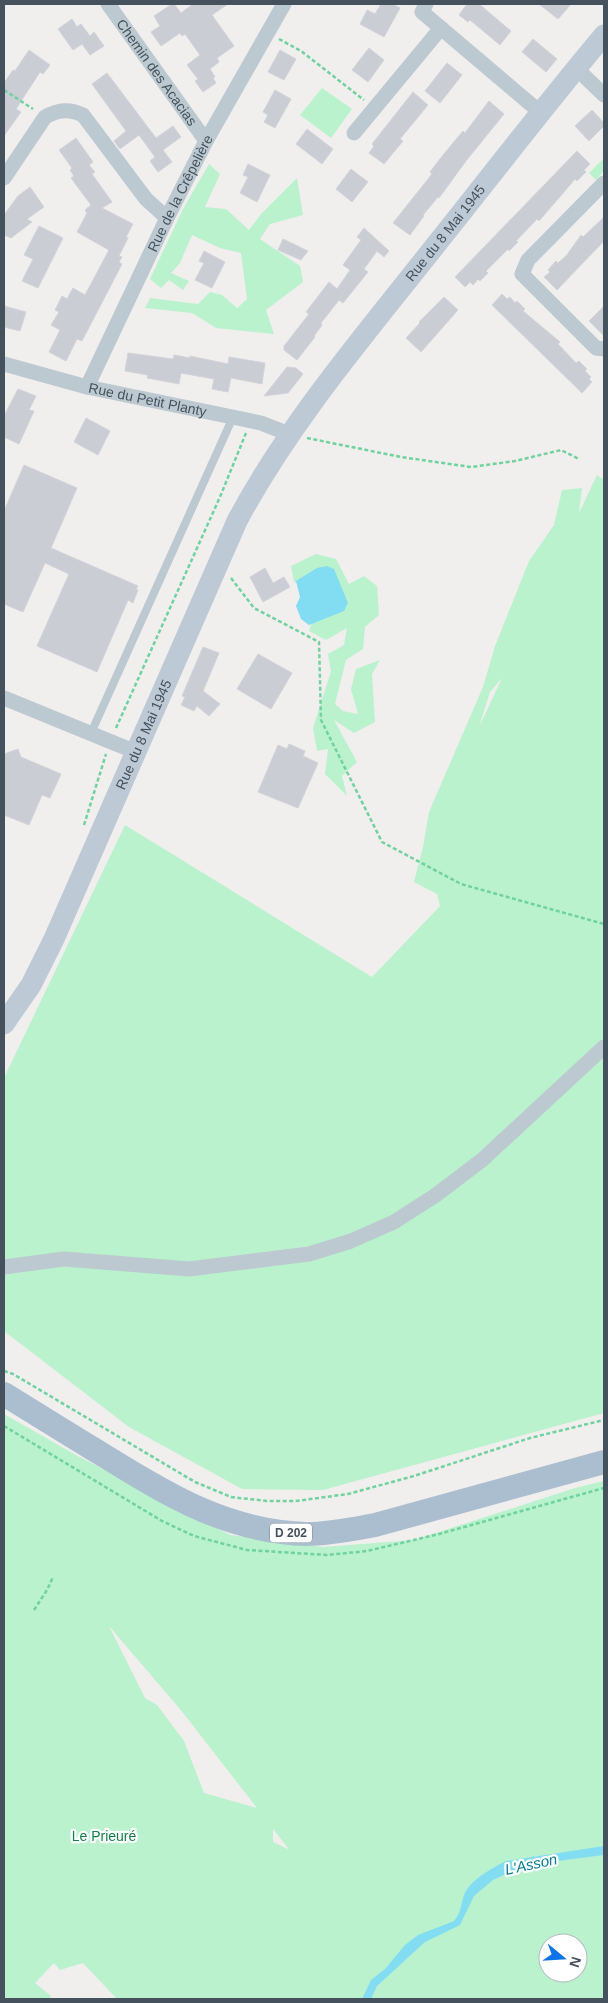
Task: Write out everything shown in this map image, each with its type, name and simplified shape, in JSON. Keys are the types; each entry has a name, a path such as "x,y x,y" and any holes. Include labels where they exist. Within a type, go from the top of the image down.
{"main road":[{"name":"Rue du 8 Mai 1945","path":"4,1024 31,985 54,939 237,522 258,480 286,438 366,332 604,35"},
{"name":"D 202","path":"4,1394 136,1476 186,1504 230,1522 270,1531 308,1534 375,1525 604,1462"}],"street":[{"name":"Chemin des Acacias","path":"108,4 206,142"},
{"name":"Rue de la Crêpelière","path":"87,387 167,218 206,142 284,4"},
{"path":"426,4 422,12 541,113"},
{"path":"354,133 441,28"},
{"path":"576,68 604,95"},
{"path":"4,178 45,117 55,111 74,111 83,115 146,199 167,218"},
{"path":"604,183 528,260 522,274 596,348 604,349"},
{"name":"Rue du Petit Planty","path":"4,364 87,387 252,421 282,430 286,438"},
{"path":"4,698 136,752"},
{"path":"4,1267 64,1259 189,1269 309,1254 351,1241 394,1222 436,1195 482,1160 604,1047"}],"lane":[{"path":"91,734 233,417"}],"path":[{"path":"267,33 301,51 374,108"},
{"path":"4,90 45,117"},
{"path":"110,741 252,421"},
{"path":"286,438 471,467 515,461 561,450 579,459"},
{"path":"219,563 254,608 319,642 321,720 382,842 461,884 604,924"},
{"path":"4,1371 13,1374 195,1482 231,1498 267,1501 296,1501 348,1494 414,1476 530,1438 604,1420"},
{"path":"34,1610 53,1577"}],"green space":[{"path":"322,88 352,109 331,138 300,115"},
{"path":"604,158 604,171 596,180 589,173"},
{"path":"209,164 220,174 205,207 226,209 249,230 262,213 297,178 303,215 270,224 260,239 300,266 303,282 266,310 274,334 216,328 192,313 145,308 150,298 198,304 210,292 222,295 237,308 247,299 241,253 220,248 192,235 180,263 171,273 189,281 183,290 169,280 161,288 150,279 183,209"},
{"path":"597,475 604,480 604,1413 323,1490 242,1489 129,1427 4,1331 4,1078 125,825 372,977 440,906 437,894 414,882 429,812 483,687 495,646 529,561 554,525 562,490 582,488 579,513","holes":["502,678 479,727 490,692"]},
{"path":"316,554 336,559 349,584 364,576 377,586 379,615 365,627 363,649 346,660 335,704 343,711 358,714 351,689 356,669 380,660 372,674 375,722 354,733 334,720 357,762 342,776 347,796 325,774 328,749 317,751 313,728 331,671 328,654 344,645 347,628 326,640 309,631 315,613 308,586 294,582 291,566"},
{"name":"Le Prieuré","path":"4,1414 76,1455 230,1535 323,1547 414,1540 575,1488 604,1481 604,1999 117,1999 83,1963 60,1970 54,1963 35,1983 51,1996 49,1999 4,1999","holes":["109,1626 180,1709 257,1808 204,1793 184,1741 157,1705 145,1698","273,1829 288,1848 288,1849 273,1842"]}],"water":[{"path":"327,566 334,569 348,603 344,611 309,625 301,619 296,606 300,597 296,581 317,568"},
{"name":"L'Asson","path":"604,1846 604,1855 542,1863 514,1870 493,1880 474,1896 460,1925 425,1942 377,1986 371,1999 362,1999 371,1980 385,1969 405,1945 418,1935 454,1921 464,1895 471,1884 488,1871 506,1861"}],"building":[{"path":"172,4 181,13 193,4 228,4 212,15 234,46 217,58 219,62 210,69 216,83 203,92 195,81 198,79 187,65 200,55 185,34 182,36 180,33 161,46 151,32 160,26 154,16"},
{"path":"381,4 392,4 400,8 384,37 360,24 367,10 375,14"},
{"path":"467,4 479,4 511,31 500,45 470,20 468,22 459,15"},
{"path":"539,4 571,4 558,19"},
{"path":"72,19 77,27 81,24 90,36 94,32 104,46 90,55 82,44 73,50 58,29"},
{"path":"533,39 557,59 546,72 522,52"},
{"path":"369,48 384,60 368,82 352,70"},
{"path":"29,50 50,65 43,74 40,72 16,109 21,112 4,136 4,83 13,70 15,71"},
{"path":"280,50 296,59 284,80 268,72"},
{"path":"447,63 462,75 440,103 425,91"},
{"path":"107,73 156,138 173,126 181,137 163,150 172,162 158,172 150,161 155,157 139,135 120,149 114,141 126,131 92,84"},
{"path":"275,90 291,99 275,128 264,122 268,115 263,112"},
{"path":"413,92 428,105 400,139 403,141 384,164 369,153 374,146 372,144"},
{"path":"489,101 504,114 439,198 423,215 410,235 393,223 432,174 430,172 443,155 463,131 465,133"},
{"path":"592,110 604,123 604,126 589,141 575,126"},
{"path":"307,129 333,149 322,164 296,144"},
{"path":"76,138 93,162 89,165 95,172 92,174 112,202 102,208 133,224 119,256 122,257 119,262 122,264 82,341 77,339 66,361 49,352 60,330 51,325 59,312 55,310 62,296 67,299 73,288 85,295 109,250 77,232 87,213 85,210 91,205 71,178 74,176 70,170 72,168 59,150"},
{"path":"577,151 590,164 584,170 586,172 577,181 575,179 539,221 537,219 516,241 518,242 509,251 508,249 486,271 488,273 480,281 478,279 473,285 470,282 465,287 455,277"},
{"path":"248,164 270,175 257,202 240,193 248,177 243,175"},
{"path":"351,169 368,182 352,202 336,189"},
{"path":"30,187 44,207 27,219 32,222 11,238 4,235 4,215 18,196"},
{"path":"604,217 604,241 557,290 544,277 550,272 548,270 556,261 558,263 566,256 581,235 583,237"},
{"path":"39,226 63,238 38,288 22,281 33,259 24,255"},
{"path":"364,228 389,251 384,257 377,251 364,269 368,272 343,303 339,300 321,323 322,325 315,337 297,360 284,350 284,346 309,314 306,312 329,282 337,289 350,270 343,265 361,240 357,237"},
{"path":"283,239 308,251 301,260 278,250"},
{"path":"204,251 225,262 212,288 195,280 204,263 199,261"},
{"path":"502,294 507,299 510,297 515,303 517,301 525,309 523,311 560,342 558,344 576,363 579,361 587,369 585,371 591,377 589,379 592,382 582,393 492,305"},
{"path":"444,297 458,310 421,352 406,338"},
{"path":"4,306 26,312 20,331 4,327"},
{"path":"604,306 604,336 589,321"},
{"path":"128,353 173,359 174,355 190,358 190,356 228,364 229,357 265,363 262,384 231,378 228,392 212,389 214,379 181,373 179,384 147,378 148,375 125,371"},
{"path":"287,367 296,368 303,374 288,393 264,396"},
{"path":"18,389 36,396 29,410 34,411 19,444 4,437 4,416"},
{"path":"86,418 110,431 98,455 74,442"},
{"path":"24,465 77,488 51,548 138,586 133,603 128,600 97,672 37,646 69,574 45,563 23,612 4,604 4,511"},
{"path":"265,568 273,583 284,577 290,587 263,602 250,577"},
{"path":"203,647 219,653 203,691 220,704 209,716 197,706 194,711 181,705 185,697 182,696"},
{"path":"258,654 292,673 271,709 237,689"},
{"path":"289,744 305,751 303,756 318,763 298,808 258,792 278,745 287,749"},
{"path":"18,749 21,757 61,774 50,798 42,795 29,825 4,815 4,754"}]}
